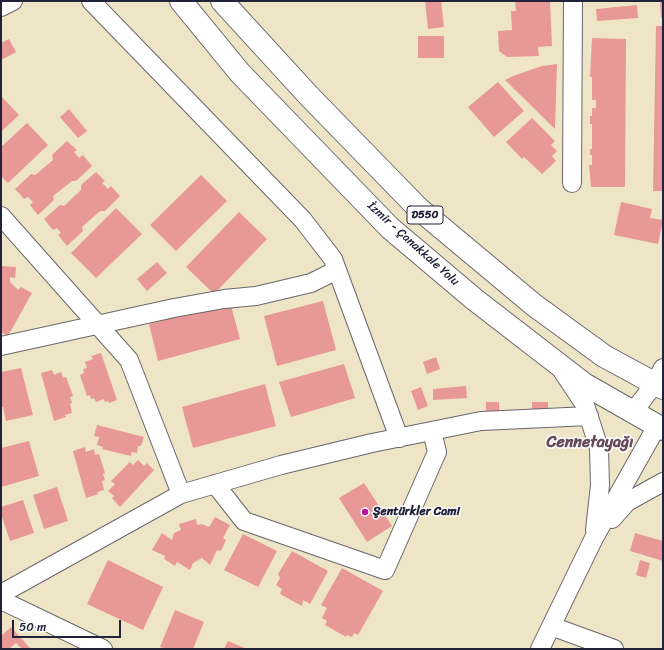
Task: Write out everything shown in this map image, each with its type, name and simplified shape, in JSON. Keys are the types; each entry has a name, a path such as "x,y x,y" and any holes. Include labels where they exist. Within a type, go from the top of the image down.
{"highway":[{"name":"İzmir - Çanakkale Yolu","path":"181,1 240,73 390,228 474,299 584,384 634,411 660,428"},
{"name":"D550","path":"222,1 309,96 419,209 534,305 604,356 660,380"}],"street":[{"path":"1,7 13,1"},
{"path":"91,1 303,220 333,259 399,438"},
{"path":"572,183 573,1"},
{"path":"1,216 129,360 181,494"},
{"path":"1,346 217,300 256,296 311,283 337,270"},
{"path":"554,360 569,381 589,416 599,448 600,485 594,538"},
{"path":"634,411 660,380"},
{"path":"1,594 181,494 281,465 372,443 481,421 589,416"},
{"path":"540,649 594,538 660,428"},
{"path":"215,484 244,520 385,570 437,452 432,431"},
{"path":"594,538 627,502 663,482"},
{"path":"1,600 103,649"},
{"path":"552,626 611,649"}],"building":[{"path":"425,1 441,1 444,27 428,29"},
{"path":"515,1 550,1 552,46 538,47 539,56 507,57 499,51 498,31 512,30 511,11 516,11"},
{"path":"660,1 663,1 663,18 661,18"},
{"path":"637,5 638,18 597,21 596,9"},
{"path":"656,26 663,26 663,191 653,191"},
{"path":"418,36 444,36 444,58 418,58"},
{"path":"592,38 626,39 625,187 591,187 589,165 592,165 592,155 590,155 590,149 592,149 592,124 590,124 590,116 592,116 592,108 596,108 596,100 592,100 592,77 590,77"},
{"path":"9,39 16,52 1,60 1,43"},
{"path":"557,64 555,129 505,80 542,66"},
{"path":"498,82 524,111 494,137 468,107"},
{"path":"1,96 19,115 1,132"},
{"path":"69,109 87,131 78,138 60,117"},
{"path":"532,118 555,141 551,145 557,151 552,156 556,161 542,174 524,157 522,159 506,142"},
{"path":"27,123 48,145 8,183 1,176 1,147"},
{"path":"67,141 77,150 74,152 79,158 83,155 92,166 76,181 72,181 53,196 54,200 38,215 30,205 33,202 28,197 24,199 15,189 31,174 35,175 53,160 52,155"},
{"path":"96,172 105,181 102,183 108,189 111,186 120,196 105,211 100,211 82,227 83,231 67,246 58,235 61,233 57,228 53,230 44,219 60,205 64,206 81,190 81,185"},
{"path":"201,175 227,201 176,251 150,225"},
{"path":"621,202 652,209 650,218 663,220 658,244 614,235"},
{"path":"116,208 142,234 96,278 71,253"},
{"path":"239,212 267,239 214,294 186,267"},
{"path":"157,262 167,273 147,291 137,279"},
{"path":"1,266 16,267 15,278 10,277 10,282 18,290 21,287 32,293 8,336 1,332"},
{"path":"323,301 336,350 277,366 264,316"},
{"path":"230,302 240,339 158,361 149,324"},
{"path":"101,353 117,400 109,403 108,401 105,402 104,399 96,402 94,398 91,399 90,395 87,396 80,375 84,373 83,369 87,368 85,362 93,359 91,356"},
{"path":"436,357 440,369 427,374 423,362"},
{"path":"344,364 355,398 291,417 279,382"},
{"path":"21,368 33,415 6,421 3,407 1,407 1,372"},
{"path":"52,370 54,375 61,372 63,378 66,377 73,396 70,397 72,403 70,404 72,413 65,415 66,417 54,421 41,373"},
{"path":"265,384 276,426 193,448 182,407"},
{"path":"466,386 467,398 433,400 433,389"},
{"path":"421,387 428,406 418,410 411,391"},
{"path":"486,402 499,402 499,416 486,416"},
{"path":"532,402 548,402 548,414 532,414"},
{"path":"97,425 144,437 141,446 138,446 137,453 132,452 131,456 102,449 103,447 97,445 99,437 94,436"},
{"path":"29,441 39,476 1,487 1,448"},
{"path":"85,447 86,452 94,449 95,455 99,454 105,473 103,474 105,480 102,481 104,490 97,492 98,494 86,498 73,451"},
{"path":"138,460 144,466 147,463 154,470 120,507 112,498 114,496 108,491 115,484 111,481 130,462 133,465"},
{"name":"Şentürkler Cami","path":"364,483 392,526 367,542 339,498"},
{"path":"57,487 68,521 44,529 33,495"},
{"path":"23,500 34,533 10,541 1,514 1,507"},
{"path":"215,517 230,525 223,538 226,540 221,551 217,550 210,565 202,558 193,563 190,570 177,562 175,566 164,559 165,556 152,550 162,533 172,540 174,533 181,530 179,524 196,519 197,525 202,524 209,527"},
{"path":"635,533 663,541 663,561 630,551"},
{"path":"243,534 277,551 258,587 224,570"},
{"path":"292,551 328,571 310,604 303,600 302,606 280,594 282,589 276,585 280,578 278,574"},
{"path":"108,560 163,587 143,630 87,604"},
{"path":"640,560 650,563 646,578 636,575"},
{"path":"342,568 383,591 358,635 354,633 352,637 347,635 346,637 325,625 327,621 322,618 327,608 321,605"},
{"path":"175,610 204,622 193,649 165,649 160,647"},
{"path":"11,627 31,649 22,649 16,643 9,649 1,649 1,636"},
{"path":"228,641 247,649 224,649"}],"place":[{"name":"Şentürkler Cami","path":"365,512"}],"district":[{"name":"Cennetayağı","path":"590,443"}]}
